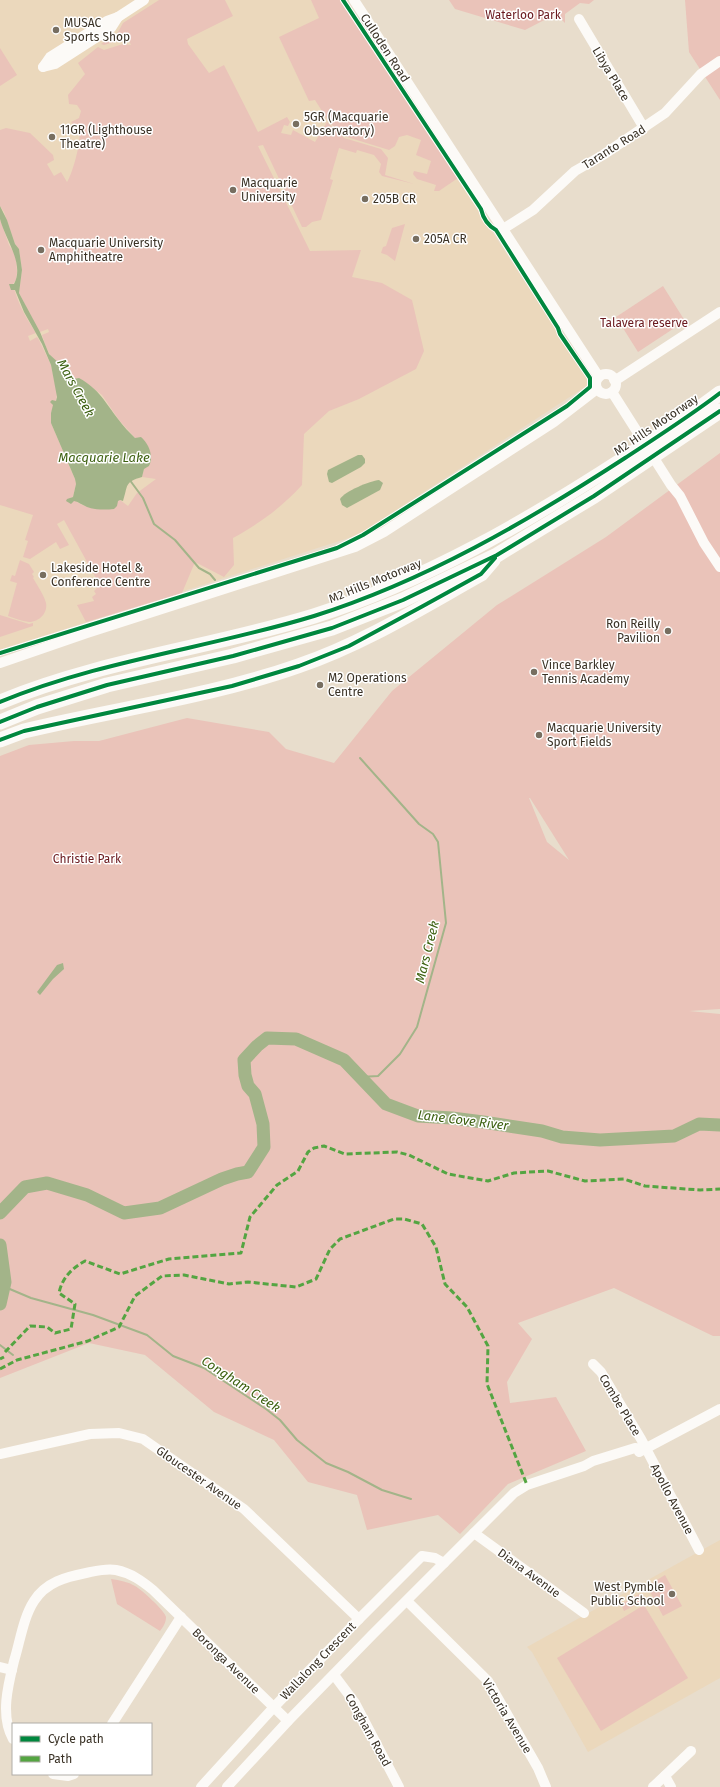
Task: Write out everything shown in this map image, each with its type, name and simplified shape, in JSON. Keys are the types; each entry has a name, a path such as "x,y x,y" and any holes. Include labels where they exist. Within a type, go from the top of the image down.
{"highway":[{"name":"M2 Hills Motorway","path":"0,702 39,687 94,671 314,616 399,583 466,552 520,523 592,480 701,408 720,393"},
{"name":"M2 Hills Motorway","path":"0,722 37,707 100,687 173,668 233,656 332,628 403,600 497,555 594,496 720,411"},
{"path":"0,740 24,731 232,686 299,666 373,634 481,574 497,555"}],"street":[{"path":"118,17 111,28 55,64 42,67 50,57 107,20 118,17 144,0"},
{"name":"Culloden Road","path":"354,0 599,377"},
{"name":"Libya Place","path":"579,19 644,128"},
{"name":"Taranto Road","path":"503,229 533,210 575,171 644,128 665,113 701,74 720,61"},
{"path":"614,380 720,312"},
{"path":"606,374 612,377 616,385 612,392 609,394 602,394 597,389 596,384 599,377 606,374"},
{"path":"0,663 87,633 355,547 384,532 554,422 597,389"},
{"path":"612,392 671,486 680,496 704,543 720,567"},
{"name":"Combe Place","path":"593,1364 602,1372 641,1439 643,1449"},
{"name":"Wallalong Crescent","path":"227,1787 288,1721 507,1500 520,1490 545,1478 584,1466 593,1461 635,1448 643,1449 666,1439 720,1409"},
{"name":"Gloucester Avenue","path":"0,1454 90,1434 119,1433 143,1439 244,1509 359,1619"},
{"name":"Apollo Avenue","path":"643,1449 699,1550"},
{"name":"Diana Avenue","path":"474,1533 584,1613"},
{"name":"Wallalong Crescent","path":"201,1787 274,1707 422,1556 435,1558 444,1564"},
{"name":"Boronga Avenue","path":"12,1736 6,1714 8,1688 26,1618 34,1600 48,1587 63,1578 109,1569 123,1572 140,1579 288,1721"},
{"name":"Victoria Avenue","path":"407,1601 488,1681 538,1768 546,1787"},
{"name":"Boronga Avenue","path":"113,1723 181,1617"},
{"path":"0,1667 12,1670"},
{"name":"Congham Road","path":"334,1675 355,1703 400,1787"},
{"path":"653,1787 691,1751"},
{"path":"60,1775 71,1775"},
{"path":"665,1776 672,1787"}],"shaded area":[{"name":"Macquarie University","path":"0,0 341,0 589,380 588,385 358,535 0,650"},
{"name":"West Pymble Public School","path":"720,1540 720,1678 588,1752 532,1652 527,1647"}],"green space":[{"path":"159,0 225,0 233,16 187,39 188,44 209,73 224,65 258,132 287,117 290,122 288,126 284,125 281,133 291,135 293,130 315,142 327,122 344,138 381,149 388,158 385,175 414,184 382,176 379,172 381,164 374,155 357,150 356,153 339,148 330,179 333,180 321,220 312,222 306,227 302,227 263,145 258,146 310,251 361,250 352,277 382,283 412,300 424,351 416,369 359,399 329,411 304,434 302,485 270,514 233,538 234,565 224,577 195,562 182,593 86,622 77,605 94,601 92,597 96,594 94,591 97,588 95,584 98,582 64,520 57,524 69,545 60,549 56,542 30,559 23,557 28,541 25,540 33,515 0,505 0,219 9,245 16,256 17,273 16,280 13,284 15,291 22,310 36,333 28,336 30,341 37,337 51,365 57,393 56,401 51,413 51,423 75,479 76,484 73,497 71,497 87,507 93,508 120,500 128,506 137,493 156,479 142,477 144,469 149,466 151,461 135,438 119,420 102,395 79,378 73,379 66,369 51,356 42,335 49,332 48,329 40,332 38,330 19,293 22,270 19,249 15,244 4,212 0,206 0,130 6,128 30,133 53,155 54,160 47,164 54,176 61,172 67,182 74,165 80,136 76,127 71,122 79,118 81,111 77,105 69,104 68,95 85,74 78,63 98,47 104,50 123,44 131,45 129,41 123,39 104,45 101,44 117,34 123,23"},
{"path":"311,0 342,0 458,178 439,191 434,191 436,185 417,179 413,174 414,171 427,174 431,161 416,155 421,140 407,135 399,137 395,146 389,150 344,136 329,122 315,100 309,101 279,37 319,18"},
{"name":"Waterloo Park","path":"449,0 594,0 589,4 580,3 565,14 565,23 556,14 525,30 455,9"},
{"path":"685,0 720,0 720,100 689,52"},
{"path":"0,48 17,75 0,86"},
{"path":"405,224 395,261 387,255 381,253 383,247 386,246 392,228"},
{"name":"Talavera reserve","path":"663,286 685,321 638,352 616,317"},
{"name":"Christie Park","path":"720,453 720,1009 689,1011 720,1014 720,1336 713,1336 614,1288 518,1323 532,1339 507,1382 510,1403 556,1397 586,1451 508,1484 460,1534 438,1515 367,1530 357,1495 308,1482 274,1440 214,1412 145,1355 89,1343 0,1378 0,756 29,745 74,741 99,741 187,718 269,732 286,749 334,763 392,691 497,605 606,537","holes":["530,798 569,860 547,842"]},
{"path":"20,560 29,564 34,572 32,574 34,577 33,578 46,603 46,610 42,616 33,622 8,616 17,583 10,581 12,575 15,576"},
{"path":"0,615 29,624 33,623 33,626 0,637"},
{"path":"665,1575 682,1606 663,1616 647,1586"},
{"path":"111,1579 130,1583 157,1605 166,1617 165,1623 160,1631 117,1604"},
{"path":"639,1594 643,1601 624,1611 621,1604"},
{"path":"644,1605 688,1678 601,1731 557,1658"}],"water":[{"name":"Macquarie Lake","path":"0,206 7,220 15,244 19,249 22,270 19,293 40,332 49,354 71,374 73,379 79,378 97,391 126,429 135,438 141,437 150,450 151,458 149,466 144,469 142,477 129,483 126,488 123,501 118,501 117,506 114,509 93,509 76,501 71,504 66,501 67,499 73,497 76,484 51,423 53,405 50,402 52,400 56,401 57,397 51,365 42,344 24,312 15,290 11,290 9,284 14,284 17,276 17,268 16,260 2,227 0,219"},
{"path":"358,455 362,455 365,459 365,463 361,467 332,483 329,482 327,474 328,470"},
{"path":"379,480 383,483 380,490 347,508 342,505 340,499 347,493 364,484"},
{"path":"63,963 64,969 53,979 40,995 37,992 57,965"}],"waterway":[{"name":"Mars Creek","path":"129,479 143,498 154,524 175,540 199,568 210,574 215,580"},
{"name":"Mars Creek","path":"360,758 419,824 433,834 438,842 446,923 417,1027 400,1054 378,1076 360,1077"},
{"name":"Lane Cove River","path":"0,1213 25,1187 47,1183 87,1195 124,1213 160,1208 222,1179 248,1172 264,1147 263,1124 255,1094 248,1086 245,1075 244,1060 267,1038 296,1039 344,1060 386,1104 418,1116 483,1122 542,1131 562,1137 600,1140 674,1136 699,1124 720,1125"},
{"name":"Lane Cove River","path":"0,1245 5,1282 0,1304"},
{"name":"Congham Creek","path":"5,1287 31,1298 93,1315 147,1335 173,1356 204,1368 266,1409 280,1420 297,1440 326,1463 348,1472 382,1490 411,1499"},
{"path":"0,1345 13,1355"}],"marked path":[{"path":"5,1352 30,1326 47,1327 55,1333 71,1329 75,1304 59,1293 60,1288 68,1274 85,1261 120,1274 169,1259 241,1253 250,1217 277,1185 298,1171 308,1152 314,1148 324,1146 345,1154 397,1152 409,1155 448,1174 488,1181 514,1173 548,1171 585,1181 624,1179 645,1186 700,1190 720,1189"},
{"path":"0,1369 17,1360 88,1341 119,1327 135,1296 162,1276 184,1275 229,1284 248,1282 296,1287 316,1279 330,1249 340,1239 394,1219 404,1219 422,1224 436,1247 445,1284 467,1307 488,1346 487,1384 527,1485"},
{"path":"0,1359 4,1357"}],"cycle path":[{"path":"0,653 337,548 363,535 567,406 590,387 590,378 560,334 558,328 496,230 486,221 481,209 343,0"},
{"path":"0,702 77,675 235,637 314,616 355,602 396,585 475,548 551,504 661,434 720,393"},
{"path":"0,722 37,707 107,685 233,656 332,628 403,600 497,555 594,496 720,411"},
{"path":"0,740 24,731 232,686 299,666 349,646 423,606 481,574 495,558"}],"place":[{"name":"MUSAC Sports Shop","path":"56,30"},
{"name":"5GR (Macquarie Observatory)","path":"296,124"},
{"name":"11GR (Lighthouse Theatre)","path":"52,137"},
{"name":"Macquarie University","path":"233,190"},
{"name":"205B CR","path":"365,199"},
{"name":"205A CR","path":"416,239"},
{"name":"Macquarie University Amphitheatre","path":"41,250"},
{"name":"Lakeside Hotel & Conference Centre","path":"43,575"},
{"name":"Ron Reilly Pavilion","path":"668,631"},
{"name":"Vince Barkley Tennis Academy","path":"534,672"},
{"name":"M2 Operations Centre","path":"320,685"},
{"name":"Macquarie University Sport Fields","path":"539,735"},
{"name":"West Pymble Public School","path":"672,1594"}]}
